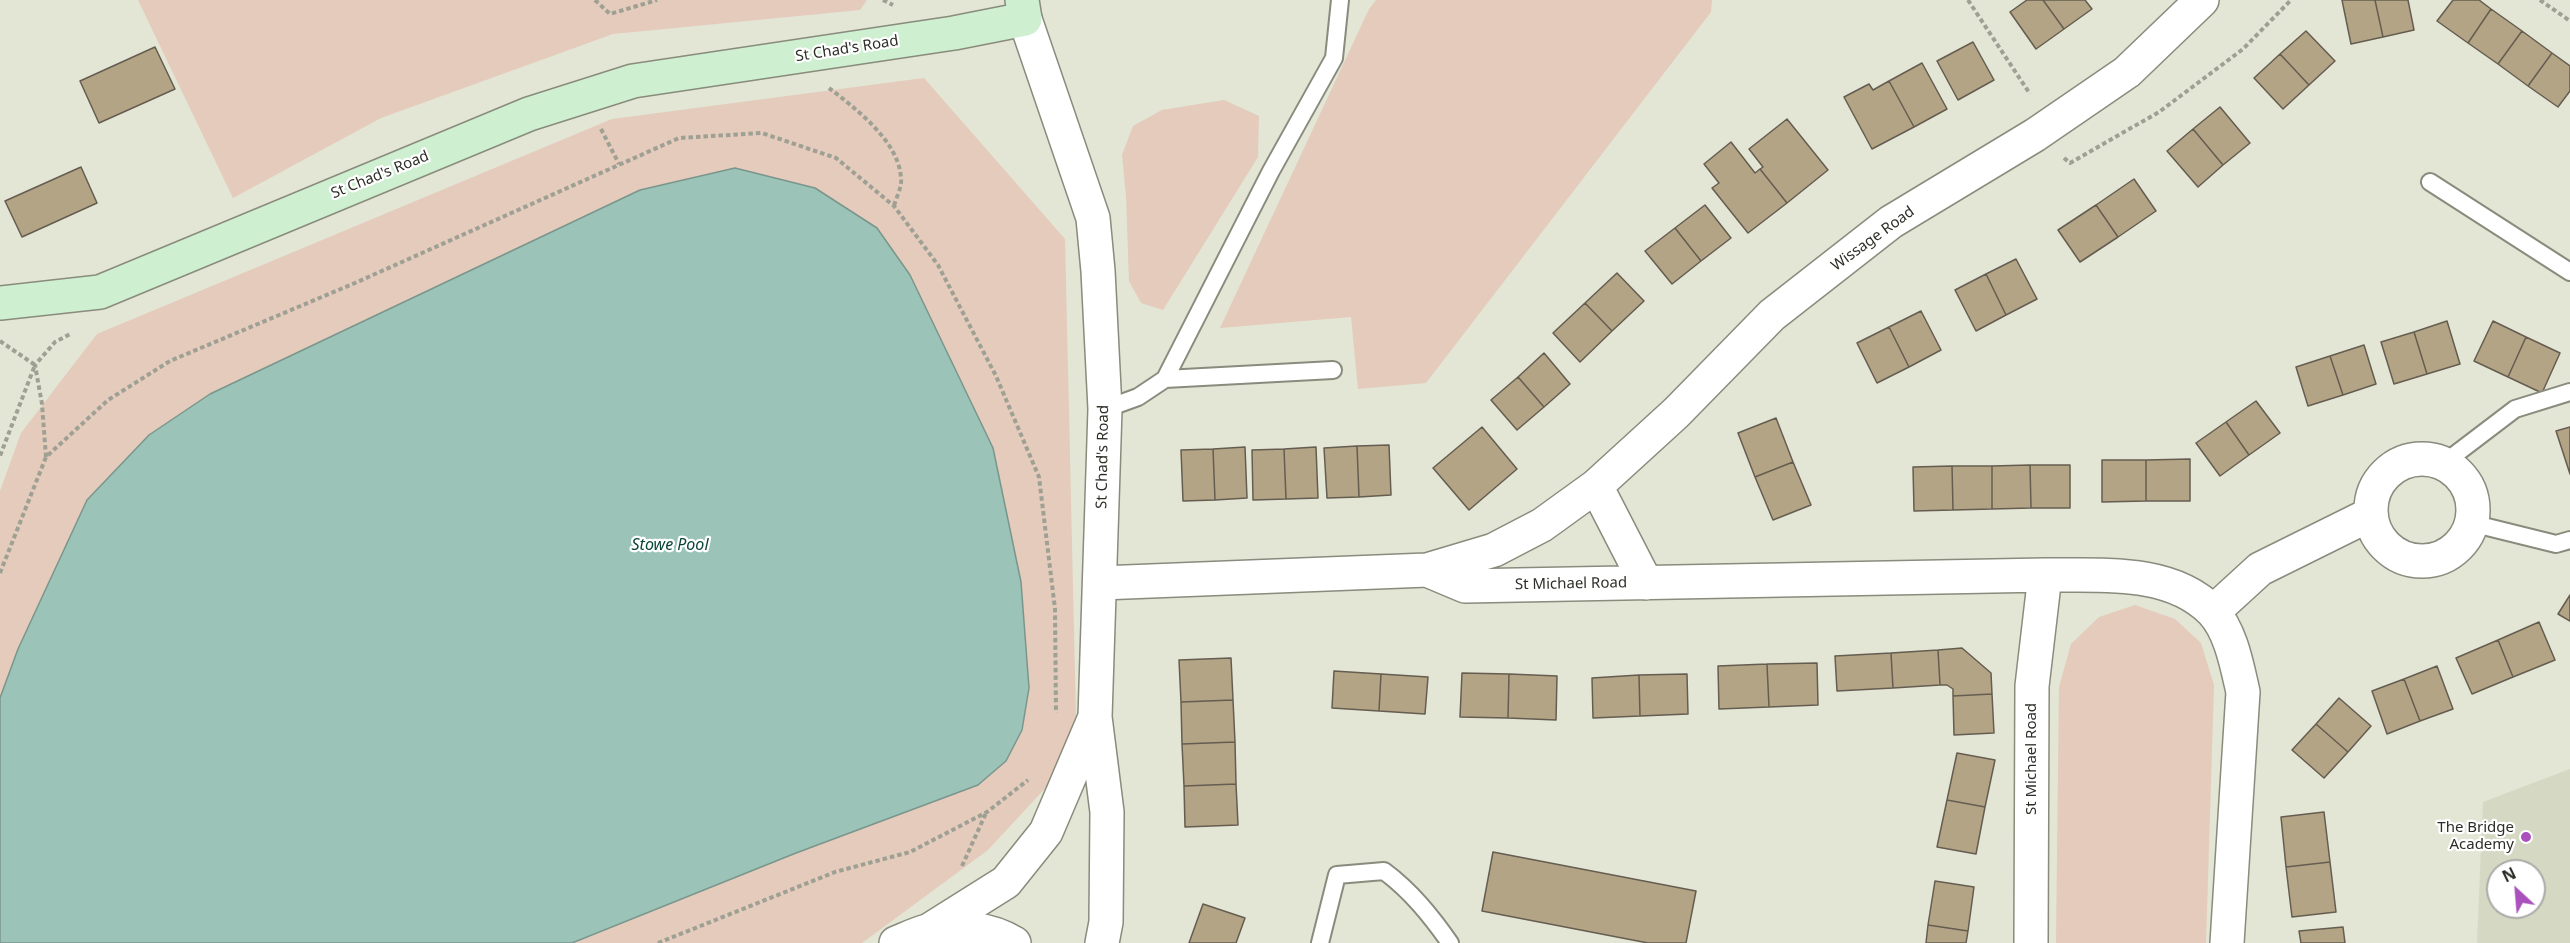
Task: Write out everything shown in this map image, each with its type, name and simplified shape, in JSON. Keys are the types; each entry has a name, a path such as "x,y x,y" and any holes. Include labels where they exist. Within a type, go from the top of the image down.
{"street":[{"name":"Wissage Road","path":"1427,570 1494,550 1542,525 1596,486 1676,412 1772,315 1891,222 2035,135 2127,72 2202,0"},
{"name":"St Chad's Road","path":"0,303 100,292 529,114 633,81 954,33 1023,9 1093,218 1105,409 1095,717 1107,812 1106,922 1102,943"},
{"path":"2426,459 2444,463 2458,474 2468,489 2473,506 2471,523 2466,536 2457,548 2445,556 2432,560 2418,561 2403,558 2391,550 2381,541 2374,528 2371,514 2373,496 2381,481 2393,468 2409,461 2426,459"},
{"path":"1596,486 1646,583"},
{"path":"2212,612 2260,569 2371,514"},
{"name":"St Michael Road","path":"1101,583 1427,570 1465,586 2045,575 2122,577 2173,586 2192,596 2212,612 2226,635 2237,664 2243,692 2227,943"},
{"name":"St Michael Road","path":"2031,943 2032,686 2045,575"},
{"name":"St Chad's Road","path":"928,931 1006,882 1046,832 1095,717"},
{"path":"896,943 928,931 970,928 1006,938 1014,943"}],"lane":[{"path":"1166,379 1271,171 1334,58 1340,0"},
{"path":"2430,182 2570,272"},
{"path":"1105,409 1138,397 1166,379 1333,370"},
{"path":"2444,463 2515,409 2570,392"},
{"path":"2471,523 2556,544 2570,540"},
{"path":"1320,943 1337,875 1384,872 1404,886 1450,943"}],"path":[{"path":"595,0 610,14 657,0"},
{"path":"1968,0 2038,105 2035,135 2070,163 2159,112 2243,48 2291,0"},
{"path":"2540,0 2570,21"},
{"path":"827,86 864,116 893,152 902,179 894,206"},
{"path":"596,121 619,164"},
{"path":"0,573 46,457 108,400 170,361 355,283 679,138 762,133 836,158 894,206 938,265 996,376 1039,477 1055,609 1056,715"},
{"path":"0,341 35,365 0,456"},
{"path":"658,943 835,872 910,852 987,812 1033,776"}],"shaded area":[{"path":"138,0 867,0 860,10 613,34 381,118 233,198"},
{"path":"1376,0 1712,0 1711,12 1426,383 1358,389 1351,317 1220,328 1369,9"},
{"name":"Stowe Pool","path":"924,78 1065,239 1076,718 1050,783 988,850 862,943 0,943 0,491 21,433 97,334 612,119"},
{"path":"1224,100 1259,116 1258,157 1163,310 1141,303 1129,281 1122,155 1133,126 1162,110"},
{"path":"2135,605 2175,619 2201,643 2214,685 2206,943 2056,943 2059,687 2071,644 2099,617"},
{"name":"The Bridge Academy","path":"2570,769 2570,943 2477,943 2483,802"}],"water":[{"name":"Stowe Pool","path":"735,168 815,188 877,228 910,275 993,448 1021,582 1029,688 1022,730 1006,761 978,785 796,853 572,943 0,943 0,698 18,649 87,500 149,435 210,394 640,190"}],"building":[{"path":"2027,0 2043,0 2064,29 2036,49 2010,12"},
{"path":"2043,0 2085,0 2092,9 2064,29"},
{"path":"2342,0 2375,0 2383,37 2351,44"},
{"path":"2375,0 2408,0 2414,30 2383,37"},
{"path":"2453,0 2479,0 2491,9 2468,43 2437,21"},
{"path":"2491,9 2522,31 2498,64 2468,43"},
{"path":"2306,31 2335,61 2309,85 2280,54"},
{"path":"2522,31 2552,53 2528,86 2498,64"},
{"path":"1973,42 1994,80 1958,100 1937,61"},
{"path":"155,47 175,89 99,123 80,81"},
{"path":"2552,53 2570,66 2570,91 2558,107 2528,86"},
{"path":"2280,54 2309,85 2283,109 2254,78"},
{"path":"1922,63 1947,109 1914,127 1889,81"},
{"path":"1889,81 1914,127 1872,149 1844,97 1869,84 1873,90"},
{"path":"2220,107 2250,143 2223,165 2193,129"},
{"path":"1787,119 1828,170 1787,203 1760,169 1763,167 1749,149"},
{"path":"2193,129 2223,165 2198,187 2167,151"},
{"path":"1731,142 1755,173 1760,169 1787,203 1748,233 1712,188 1719,183 1704,164"},
{"path":"81,167 97,203 22,237 5,201"},
{"path":"2134,179 2156,211 2118,237 2096,205"},
{"path":"1705,205 1731,238 1701,261 1675,228"},
{"path":"2096,205 2118,237 2080,262 2058,230"},
{"path":"1675,228 1701,261 1672,284 1645,251"},
{"path":"2016,259 2037,299 2006,315 1986,274"},
{"path":"1617,273 1644,301 1612,331 1585,303"},
{"path":"1986,274 2006,315 1976,331 1955,290"},
{"path":"1585,303 1612,331 1580,362 1553,333"},
{"path":"1921,311 1941,350 1909,367 1889,327"},
{"path":"2447,321 2460,364 2427,374 2414,332"},
{"path":"2493,321 2526,337 2508,377 2474,361"},
{"path":"1889,327 1909,367 1877,383 1857,343"},
{"path":"2414,332 2427,374 2394,384 2381,342"},
{"path":"2526,337 2560,353 2542,393 2508,377"},
{"path":"2364,345 2376,384 2343,395 2330,356"},
{"path":"1544,353 1570,384 1544,407 1518,377"},
{"path":"2330,356 2343,395 2308,406 2296,367"},
{"path":"1518,377 1544,407 1517,430 1491,400"},
{"path":"2256,401 2280,433 2249,455 2226,422"},
{"path":"1776,418 1793,462 1755,477 1738,433"},
{"path":"2226,422 2249,455 2220,476 2196,443"},
{"path":"1482,427 1517,469 1469,510 1433,468"},
{"path":"2570,427 2570,474 2556,431"},
{"path":"1389,445 1391,495 1359,497 1357,446"},
{"path":"1357,446 1359,497 1327,498 1324,448"},
{"path":"1245,447 1247,498 1215,500 1213,449"},
{"path":"1316,447 1318,498 1286,499 1284,449"},
{"path":"1213,449 1215,500 1183,501 1181,450"},
{"path":"1284,449 1286,499 1253,500 1252,450"},
{"path":"2190,459 2190,501 2146,501 2146,460"},
{"path":"2102,460 2146,460 2146,501 2102,502"},
{"path":"1793,462 1811,505 1773,520 1755,477"},
{"path":"2030,465 2070,465 2070,508 2031,508"},
{"path":"2030,465 2031,508 1992,509 1992,466"},
{"path":"1952,466 1953,510 1914,511 1913,467"},
{"path":"1952,466 1992,466 1992,509 1953,510"},
{"path":"2570,595 2570,621 2558,614"},
{"path":"2539,622 2555,660 2513,677 2498,640"},
{"path":"2498,640 2513,677 2472,694 2456,658"},
{"path":"1962,648 1991,673 1992,694 1953,696 1953,689 1947,685 1940,685 1938,650"},
{"path":"1938,650 1940,685 1893,688 1891,653"},
{"path":"1891,653 1893,688 1837,691 1835,656"},
{"path":"1231,658 1233,700 1181,702 1179,660"},
{"path":"1817,663 1818,705 1769,707 1767,664"},
{"path":"1767,664 1769,707 1719,709 1718,666"},
{"path":"2437,666 2453,709 2420,721 2404,679"},
{"path":"1334,671 1381,674 1379,711 1332,708"},
{"path":"1462,673 1509,674 1508,718 1460,717"},
{"path":"1381,674 1428,677 1425,714 1379,711"},
{"path":"1509,674 1557,676 1556,720 1508,718"},
{"path":"1687,674 1688,714 1640,716 1639,675"},
{"path":"1639,675 1640,716 1593,718 1592,678"},
{"path":"2404,679 2420,721 2387,734 2372,691"},
{"path":"1992,694 1994,733 1954,735 1953,696"},
{"path":"2339,698 2371,726 2348,752 2316,724"},
{"path":"1233,700 1235,742 1182,744 1181,702"},
{"path":"2316,724 2348,752 2324,778 2292,750"},
{"path":"1235,742 1236,784 1184,786 1182,744"},
{"path":"1957,753 1995,760 1985,807 1947,800"},
{"path":"1236,784 1238,825 1185,827 1184,786"},
{"path":"1947,800 1985,807 1976,854 1937,847"},
{"path":"2324,812 2330,862 2286,867 2281,817"},
{"path":"1493,852 1696,891 1686,943 1648,943 1482,911"},
{"path":"2330,862 2336,912 2292,917 2286,867"},
{"path":"1935,881 1974,887 1968,931 1928,925"},
{"path":"1203,904 1245,918 1236,943 1189,943"},
{"path":"1928,925 1968,931 1966,943 1926,943"},
{"path":"2343,927 2345,943 2301,943 2299,931"}],"place":[{"name":"The Bridge Academy","path":"2526,837"}]}
